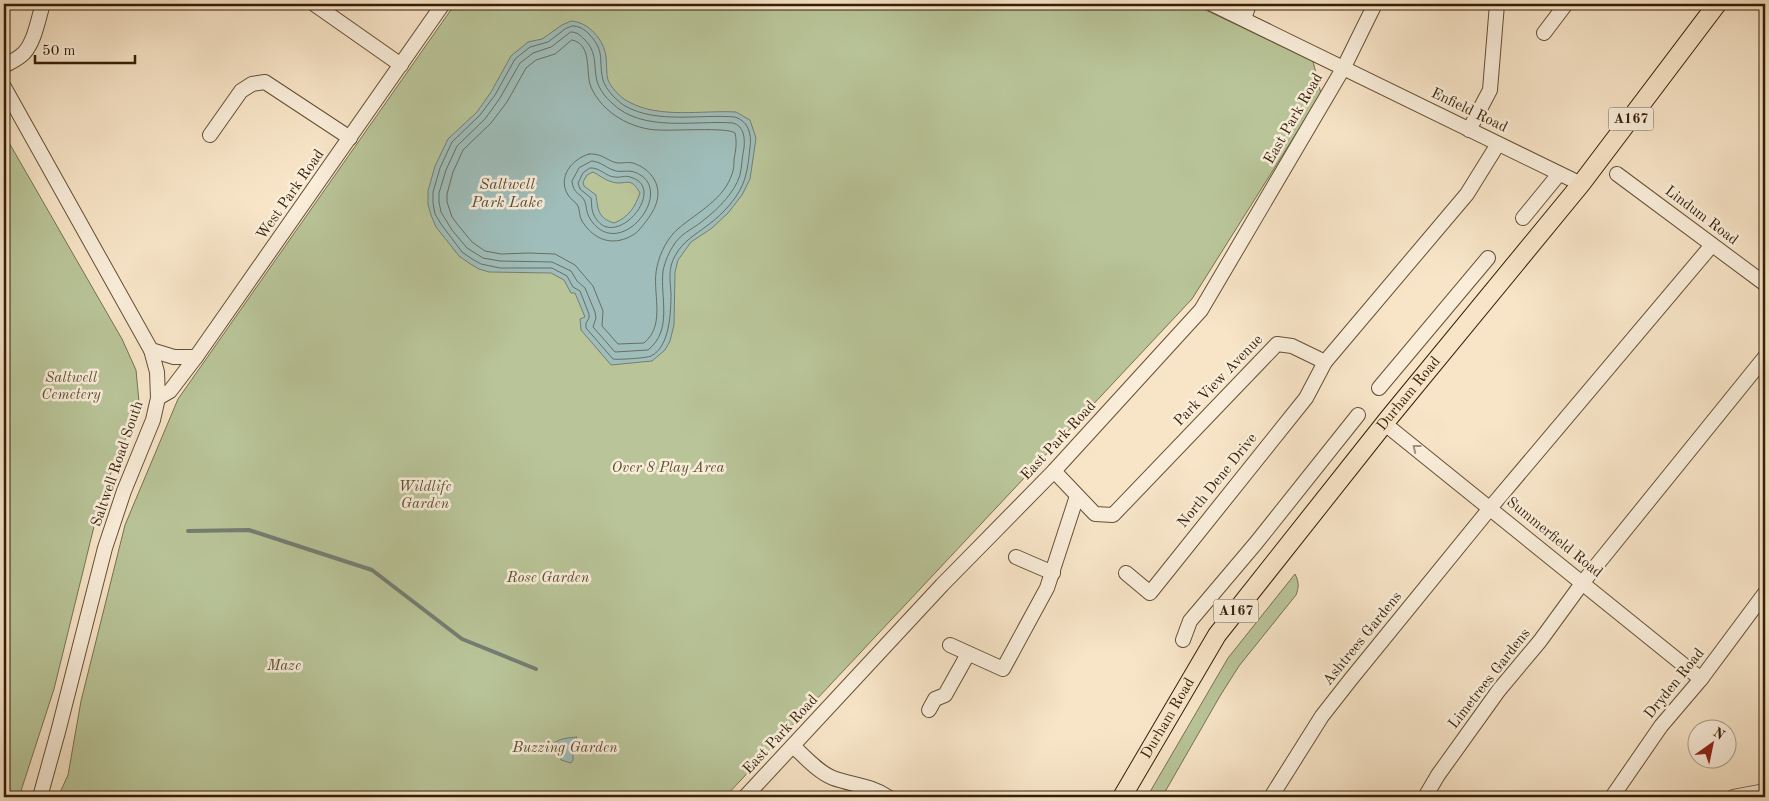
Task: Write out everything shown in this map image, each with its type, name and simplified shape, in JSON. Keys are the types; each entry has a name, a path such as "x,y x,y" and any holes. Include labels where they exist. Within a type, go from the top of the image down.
{"main road":[{"name":"Durham Road","path":"1122,797 1217,634 1581,184 1717,4"}],"street":[{"path":"4,66 26,51 43,4"},
{"path":"314,4 401,65"},
{"name":"West Park Road","path":"158,398 170,391 196,357 442,4"},
{"name":"Enfield Road","path":"1212,4 1581,184"},
{"path":"1244,19 1248,4"},
{"name":"East Park Road","path":"745,797 942,585 1054,471 1201,310 1344,67 1375,4"},
{"path":"1469,130 1490,90 1497,4"},
{"path":"1544,33 1566,4"},
{"path":"210,135 241,91 252,84 265,82 350,138"},
{"name":"Saltwell Road South","path":"4,87 150,350 157,372 158,398 153,420 124,490 105,548 40,797"},
{"path":"1325,362 1467,194 1498,144"},
{"path":"1523,218 1560,174"},
{"name":"Lindum Road","path":"1617,174 1765,284"},
{"name":"Ashtrees Gardens","path":"1271,797 1322,716 1490,507 1712,245"},
{"path":"1379,388 1488,258"},
{"name":"Park View Avenue","path":"1054,471 1095,514 1113,515 1277,344 1292,346 1325,362"},
{"path":"150,350 174,357 196,357"},
{"name":"Limetrees Gardens","path":"1425,797 1438,775 1499,690 1583,582 1765,357"},
{"name":"North Dene Drive","path":"1126,573 1150,593 1306,398 1325,362"},
{"path":"1183,640 1190,621 1256,543 1358,415"},
{"name":"Summerfield Road","path":"1385,424 1701,678"},
{"path":"950,645 1003,669 1047,588 1077,496"},
{"path":"1016,557 1053,573"},
{"name":"Dryden Road","path":"1612,797 1661,726 1701,678 1765,593"},
{"path":"929,710 935,698 945,695 968,654"},
{"path":"793,746 823,773 868,786 888,797"},
{"path":"1732,797 1765,791"}],"green space":[{"path":"455,4 1193,4 1313,61 1321,94 1192,299 725,797 58,797 68,775 81,701 125,525 178,399"},
{"name":"Saltwell Cemetery","path":"4,134 122,339 136,370 139,402 133,421 102,494 54,689 19,797 4,797"},
{"path":"1295,574 1298,584 1296,595 1239,666 1162,797 1147,797 1228,658"}],"water":[{"name":"Saltwell Park Lake","path":"571,21 578,22 589,28 599,38 605,51 608,80 614,90 626,100 641,107 668,112 736,112 750,120 756,138 750,179 742,195 728,213 712,228 691,242 678,260 675,272 674,325 670,341 665,350 652,361 611,365 581,330 580,319 585,317 575,293 571,293 564,280 551,273 489,272 479,269 459,256 436,227 428,204 428,191 435,166 448,139 477,112 491,92 511,56 528,42 542,39","holes":["593,172 612,182 628,182 633,184 640,193 631,211 624,218 614,223 602,216 598,209 596,195 584,186 583,182 587,175"]},
{"path":"577,737 571,763 561,760 557,753 551,751 551,745 557,741"}],"waterway":[{"path":"188,531 249,530 372,570 462,639 536,669"}],"park label":[{"name":"Over 8 Play Area","path":"668,468"},
{"name":"Wildlife Garden","path":"425,496"},
{"name":"Rose Garden","path":"548,578"},
{"name":"Maze","path":"284,666"},
{"name":"Buzzing Garden","path":"565,748"}]}
